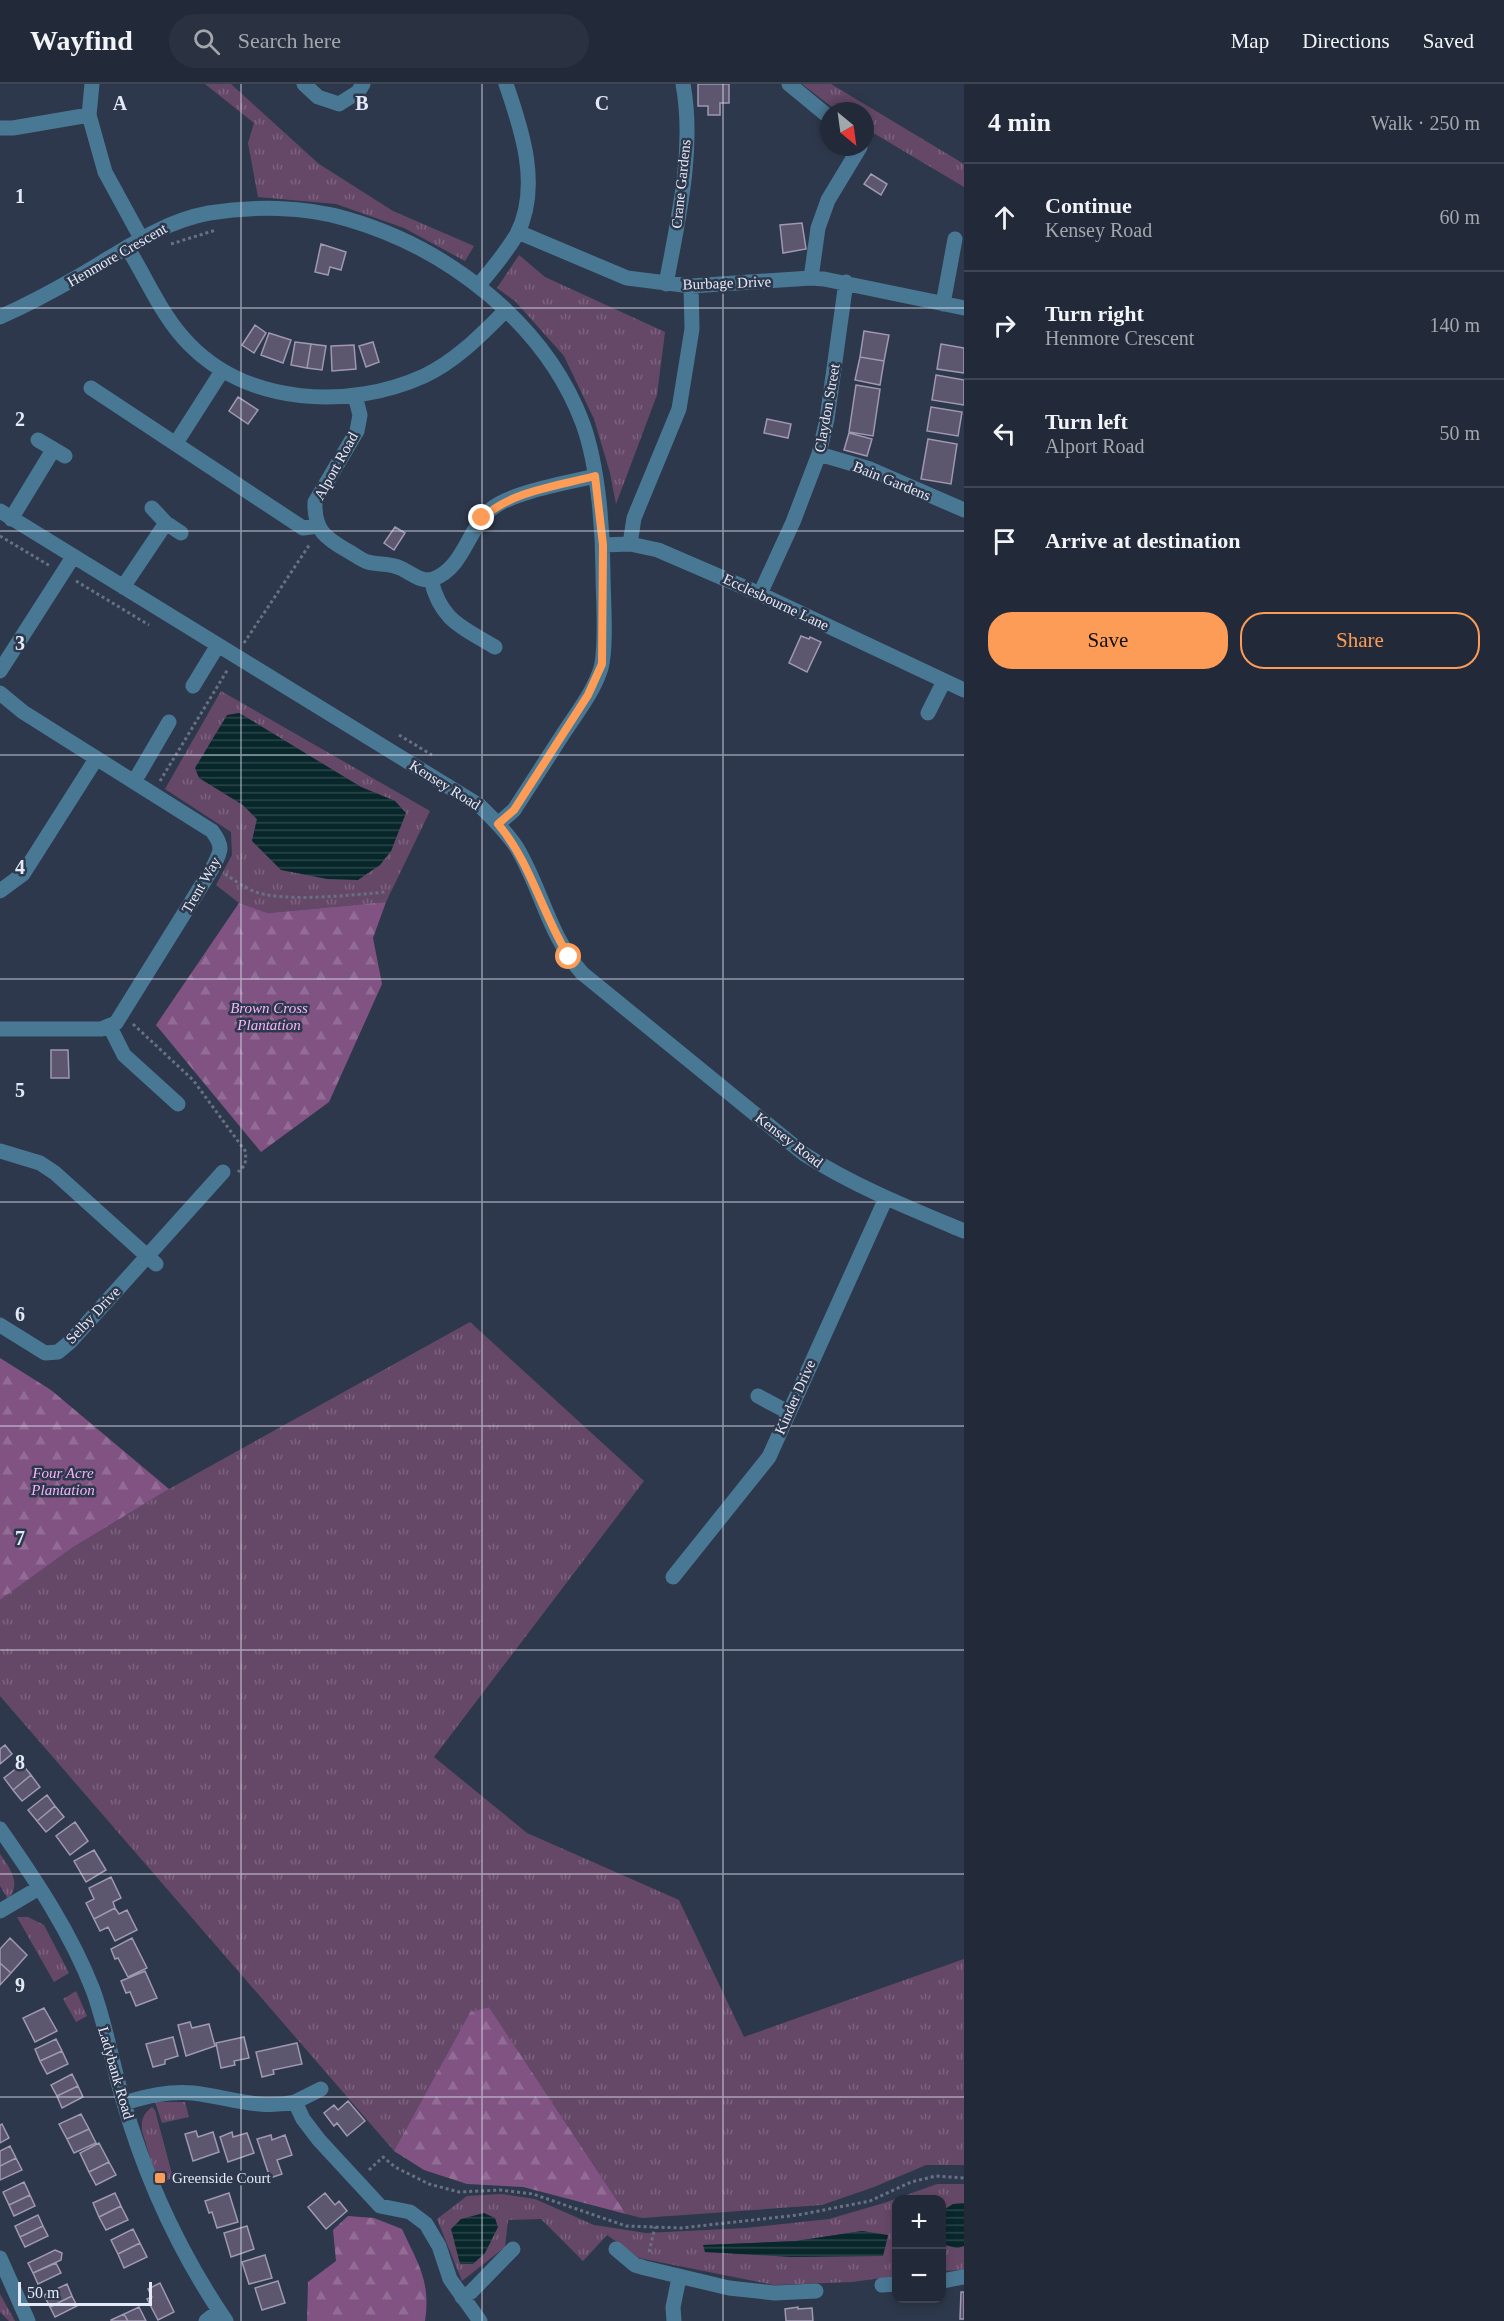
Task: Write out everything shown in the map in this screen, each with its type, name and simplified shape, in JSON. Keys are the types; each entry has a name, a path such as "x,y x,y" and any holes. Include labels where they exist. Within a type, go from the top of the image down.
{"street":[{"path":"92,84 89,115 105,172 141,238"},
{"path":"304,84 318,97 339,104 358,92 363,84"},
{"path":"478,286 501,259 518,232 526,205 528,166 516,114 506,84"},
{"name":"Crane Gardens","path":"666,284 678,223 686,154 687,106 684,84"},
{"path":"789,84 820,110"},
{"path":"0,128 13,128 89,115"},
{"path":"811,278 818,228 828,200 855,156"},
{"name":"Henmore Crescent","path":"0,317 36,301 141,238 171,224 208,213 253,209 295,210 346,219 391,236 432,256 478,286 506,310 538,344 563,382 583,425 595,476 603,545 602,664 588,695 514,810 498,824"},
{"name":"Burbage Drive","path":"518,232 627,278 692,286 811,278 846,282 964,308"},
{"path":"943,304 955,239"},
{"path":"127,247 162,309 188,344 222,371 256,386 282,393 327,398 355,396 400,386 449,362 475,342 506,310"},
{"name":"Claydon Street","path":"760,594 793,522 819,454 827,419 846,282"},
{"path":"630,544 634,518 679,410 692,329 692,286"},
{"path":"176,443 222,371"},
{"path":"91,388 303,528 318,526 329,541 368,562 398,567 421,579 431,580 445,573 454,564 482,518 494,507 510,499 595,476"},
{"name":"Alport Road","path":"318,526 314,514 315,502 357,431 360,415 355,396"},
{"path":"6,515 59,453 38,440"},
{"name":"Bain Gardens","path":"819,454 870,470 964,510"},
{"path":"152,508 166,523 181,533"},
{"name":"Kensey Road","path":"6,515 351,729 480,806 498,824 524,862 556,938 582,973 804,1154 833,1172 886,1198 964,1230"},
{"path":"123,587 166,523"},
{"name":"Ecclesbourne Lane","path":"603,545 630,544 658,550 760,594 964,690"},
{"path":"0,671 73,557"},
{"path":"431,580 437,599 447,617 495,647"},
{"path":"193,686 218,645"},
{"path":"928,713 944,681"},
{"name":"Trent Way","path":"0,693 23,712 212,831 220,841 221,850 213,867 123,1014 110,1027"},
{"path":"134,782 169,722"},
{"path":"0,891 22,874 96,759"},
{"path":"0,1029 101,1029 110,1027 124,1055 178,1104"},
{"path":"0,1151 40,1163 55,1173 152,1260"},
{"name":"Selby Drive","path":"0,1325 45,1353 58,1352 152,1260 230,1173"},
{"name":"Kinder Drive","path":"673,1577 769,1457 886,1198"},
{"path":"758,1396 788,1412"},
{"name":"Ladybank Road","path":"0,1829 39,1888 84,1969 94,1993 124,2103 148,2179 199,2279 223,2316"},
{"path":"0,1911 39,1888"},
{"path":"124,2103 151,2095 176,2092 195,2093 268,2106 295,2102 321,2089"},
{"path":"295,2102 303,2119 314,2133 380,2206 410,2212 426,2224 439,2246 450,2279 480,2321"},
{"path":"462,2297 471,2292 513,2249"},
{"path":"616,2249 635,2265 679,2278 729,2288 775,2293 816,2291"},
{"path":"0,2261 28,2321"},
{"path":"946,2280 964,2277"},
{"path":"674,2321 673,2307 679,2278"},
{"path":"206,2321 223,2316"}],"path":[{"path":"213,867 254,892 289,897 385,892"},
{"path":"123,1014 193,1080 246,1152 245,1165 230,1173"},
{"path":"356,2182 383,2157 394,2167 429,2184 459,2192 500,2190 533,2194 626,2226 681,2228 798,2215 870,2201 911,2182 936,2176 964,2178"},
{"path":"645,2268 655,2227"}],"green space":[{"path":"205,84 231,84 319,164 393,211 474,246 465,261 404,228 336,204 258,197 248,143 254,123"},
{"path":"802,84 831,84 861,102 825,102"},
{"path":"874,110 964,164 964,187 874,133"},
{"path":"519,255 545,277 665,332 657,395 616,504 610,473 594,419 564,356 515,301 497,288"},
{"path":"221,691 430,811 386,902 268,913 239,903 216,885 232,855 231,832 165,789","holes":["239,713 361,787 395,801 397,834 391,851 252,841 257,819 243,805 200,778"]},
{"name":"Brown Cross Plantation","path":"386,902 373,938 382,984 329,1102 261,1152 156,1025 239,903 268,913"},
{"path":"470,1322 644,1481 434,1757 527,1833 679,1900 744,2037 964,1959 964,2165 926,2165 874,2187 822,2205 642,2218 626,2214 489,2007 470,2012 394,2151 0,1696 0,1600 72,1548 169,1489"},
{"name":"Four Acre Plantation","path":"0,1358 51,1390 169,1489 72,1548 0,1600"},
{"path":"0,1854 13,1876 14,1888 8,1899 0,1886"},
{"path":"17,1917 28,1917 44,1925 69,1973 54,1982"},
{"path":"76,1991 87,2016 76,2022 63,1999"},
{"path":"489,2007 626,2214 523,2187 467,2184 424,2170 394,2151 470,2012"},
{"path":"155,2102 185,2102 189,2117 162,2123"},
{"path":"152,2107 155,2110 173,2178 158,2183 142,2131 143,2118"},
{"path":"937,2184 964,2184 964,2203 953,2204 946,2208 946,2195 906,2195"},
{"path":"502,2194 535,2199 594,2225 646,2233 746,2228 829,2219 892,2200 892,2277 852,2282 774,2285 639,2258 607,2235 583,2261 541,2219 508,2220 505,2247 462,2281 437,2219 467,2196","holes":["862,2231 888,2236 883,2255 791,2257 704,2245 796,2241"]},
{"path":"348,2216 374,2218 402,2229 425,2284 425,2321 307,2321 308,2282 336,2261 333,2230"},
{"path":"946,2245 957,2248 964,2246 964,2270 946,2271"},
{"path":"0,2294 15,2321 9,2321 0,2312"}],"shaded area":[{"path":"239,713 361,787 395,801 406,813 391,851 380,865 358,880 327,879 281,870 252,841 257,819 243,805 199,778 195,768 227,715"},
{"path":"964,2203 964,2246 957,2248 946,2245 946,2208 953,2204"},
{"path":"484,2213 495,2218 498,2227 485,2253 473,2264 460,2264 451,2229 461,2219"},
{"path":"862,2231 888,2235 883,2256 791,2257 705,2252 703,2245 796,2241"}],"building":[{"path":"698,84 729,84 729,103 720,103 720,115 708,115 708,106 698,106"},
{"path":"871,174 887,184 881,195 864,184"},
{"path":"802,223 806,249 783,253 780,225"},
{"path":"321,244 346,252 341,270 330,267 328,275 315,272"},
{"path":"255,325 266,333 254,353 242,345"},
{"path":"864,331 889,335 884,361 860,357"},
{"path":"269,333 291,340 283,363 261,355"},
{"path":"295,342 311,344 307,368 291,365"},
{"path":"373,342 379,362 366,367 359,346"},
{"path":"311,344 326,346 322,370 307,368"},
{"path":"941,344 964,348 964,373 937,369"},
{"path":"354,345 356,369 332,371 331,346"},
{"path":"860,357 884,361 880,385 855,380"},
{"path":"936,375 964,380 964,405 932,400"},
{"path":"856,385 880,389 873,436 849,432"},
{"path":"238,397 258,410 248,424 229,411"},
{"path":"931,407 962,412 958,436 927,431"},
{"path":"767,419 791,424 788,438 764,433"},
{"path":"849,433 872,439 867,456 844,450"},
{"path":"928,439 957,444 951,484 921,479"},
{"path":"395,527 405,533 394,550 384,543"},
{"path":"801,636 821,642 807,672 789,663"},
{"path":"51,1050 68,1050 69,1078 51,1078"},
{"path":"5,1745 12,1754 0,1764 0,1749"},
{"path":"22,1764 31,1775 13,1790 4,1778"},
{"path":"31,1775 40,1787 22,1801 13,1790"},
{"path":"47,1795 55,1806 37,1821 28,1810"},
{"path":"55,1806 64,1817 46,1832 37,1821"},
{"path":"75,1822 88,1841 70,1855 56,1836"},
{"path":"94,1850 106,1870 86,1882 74,1861"},
{"path":"111,1877 121,1898 113,1902 115,1908 94,1919 86,1903 94,1899 89,1888"},
{"path":"115,1908 119,1914 127,1910 137,1930 115,1941 108,1927 100,1931 94,1919"},
{"path":"10,1938 27,1955 11,1973 0,1963 0,1949"},
{"path":"132,1938 147,1968 128,1977 111,1949"},
{"path":"0,1963 11,1973 0,1985"},
{"path":"145,1971 157,1998 136,2006 130,1992 126,1993 121,1981"},
{"path":"44,2008 57,2031 35,2042 23,2018"},
{"path":"190,2022 192,2028 209,2024 215,2046 186,2056 178,2025"},
{"path":"173,2037 178,2056 165,2060 165,2064 153,2067 146,2044"},
{"path":"244,2037 249,2058 234,2061 235,2065 221,2068 216,2043"},
{"path":"56,2039 62,2051 40,2061 35,2049"},
{"path":"297,2043 302,2064 273,2070 274,2074 262,2077 256,2052"},
{"path":"62,2051 68,2064 47,2074 40,2061"},
{"path":"72,2074 78,2086 57,2096 51,2085"},
{"path":"78,2086 83,2097 62,2108 57,2096"},
{"path":"348,2101 365,2121 347,2136 337,2123 334,2126 324,2113 334,2105 338,2110"},
{"path":"81,2114 89,2129 67,2139 59,2124"},
{"path":"2,2124 9,2138 0,2143 0,2125"},
{"path":"89,2129 96,2143 74,2153 67,2139"},
{"path":"196,2131 198,2137 213,2132 219,2152 193,2161 185,2134"},
{"path":"232,2132 233,2137 247,2133 254,2153 228,2162 220,2137"},
{"path":"271,2135 272,2140 285,2135 292,2155 277,2160 282,2174 270,2178 257,2139"},
{"path":"99,2143 109,2162 89,2172 80,2153"},
{"path":"10,2146 16,2158 0,2166 0,2151"},
{"path":"16,2158 22,2170 0,2180 0,2166"},
{"path":"109,2162 116,2175 96,2185 89,2172"},
{"path":"24,2182 30,2195 9,2205 3,2192"},
{"path":"115,2193 121,2206 99,2217 93,2203"},
{"path":"229,2193 238,2222 217,2228 212,2212 209,2213 205,2201"},
{"path":"325,2193 335,2205 339,2201 347,2211 326,2229 308,2207"},
{"path":"30,2195 35,2206 14,2216 9,2205"},
{"path":"121,2206 128,2220 106,2230 99,2217"},
{"path":"38,2215 43,2226 20,2237 15,2226"},
{"path":"43,2226 48,2236 25,2247 20,2237"},
{"path":"247,2226 254,2249 231,2257 224,2233"},
{"path":"133,2229 140,2243 118,2254 111,2240"},
{"path":"140,2243 147,2257 124,2268 118,2254"},
{"path":"55,2250 62,2253 61,2260 33,2273 28,2263"},
{"path":"265,2255 272,2278 249,2284 242,2262"},
{"path":"56,2263 61,2273 38,2284 33,2273"},
{"path":"278,2281 285,2303 262,2310 255,2288"},
{"path":"160,2283 174,2312 158,2320 147,2299 152,2297 148,2289"},
{"path":"67,2284 72,2296 50,2307 44,2295"},
{"path":"961,2292 964,2292 964,2319 960,2319"},
{"path":"72,2296 77,2306 55,2317 50,2307"},
{"path":"139,2307 146,2321 128,2321 124,2314"},
{"path":"798,2307 798,2309 812,2308 813,2321 786,2321 785,2309"},
{"path":"124,2314 128,2321 111,2321 111,2320"}],"place":[{"name":"Greenside Court","path":"160,2178"}],"route":[{"path":"482,518 494,507 510,499 595,476 603,545 602,664 588,695 514,810 498,824 524,862 556,938 569,957"}]}
